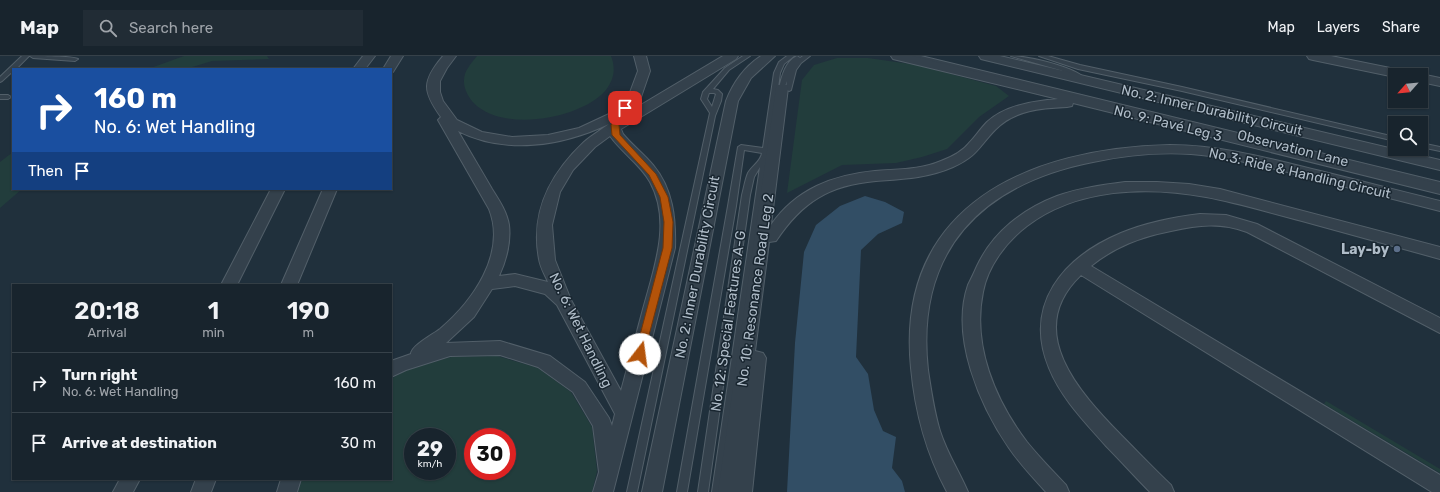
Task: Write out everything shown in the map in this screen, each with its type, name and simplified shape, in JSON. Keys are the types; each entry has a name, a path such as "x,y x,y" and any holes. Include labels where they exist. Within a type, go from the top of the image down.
{"street":[{"path":"360,68 369,56"},
{"path":"390,68 396,56"},
{"path":"396,367 434,343 454,327 474,304 487,284 496,264 501,243 501,225 494,207 440,111 433,90 439,68 450,56"},
{"path":"440,111 460,128 492,139 530,142 570,136 601,124 625,108 640,89 644,70 640,56"},
{"name":"No. 2: Inner Durability Circuit","path":"652,492 732,101 739,84 747,74 769,56"},
{"name":"No. 9: Pavé Leg 3","path":"897,56 1440,189"},
{"path":"926,56 1440,180"},
{"name":"No. 2: Inner Durability Circuit","path":"985,56 1440,165"},
{"path":"1313,56 1388,71"},
{"path":"614,127 728,57"},
{"path":"1428,79 1440,82"},
{"path":"742,492 786,89"},
{"name":"No. 10: Resonance Road Leg 2","path":"728,492 786,89"},
{"path":"771,236 784,217 795,205 812,193 832,185 854,179 930,171 961,157 973,148 993,124 1005,115 1036,105 1084,102"},
{"name":"No. 6: Wet Handling","path":"624,414 563,302 547,260 544,225 553,192 568,167 590,144 614,127 625,108"},
{"name":"No. 6: Wet Handling","path":"603,492 667,248 669,222 664,197 652,174 616,135 614,127"},
{"name":"No.3: Ride & Handling Circuit","path":"958,492 940,460 926,415 922,395 917,339 920,307 932,266 939,250 948,237 967,215 1002,189 1027,176 1043,170 1086,158 1145,150 1191,150 1222,154 1273,164 1440,206"},
{"path":"1059,492 1026,455 1011,435 998,412 979,364 972,329 974,292 980,274 995,247 1010,229 1024,218 1054,203 1089,192 1120,188 1162,186 1190,189 1227,196 1440,253"},
{"path":"230,284 277,190"},
{"path":"289,284 330,190"},
{"path":"1164,492 1075,399 1063,379 1053,355 1049,336 1049,319 1053,302 1062,286 1080,268 1105,248 1122,238 1191,220 1228,220 1252,228 1440,326"},
{"path":"1080,268 1440,486"},
{"path":"487,284 515,280 550,289 563,302"},
{"path":"396,367 450,349 500,348 544,361 579,386 602,424 608,472"},
{"path":"123,492 129,480"},
{"path":"201,492 206,480"},
{"path":"287,492 291,480"}],"lane":[{"path":"13,68 26,56"},
{"path":"33,56 75,59"},
{"path":"713,113 704,99 706,93 727,70 747,56"},
{"path":"717,492 777,73 781,64 791,56"},
{"path":"786,89 785,72 789,64 800,56"},
{"path":"786,89 791,73 796,64 807,56"},
{"name":"Observation Lane","path":"914,56 1440,184"},
{"path":"1014,56 1062,69 1091,81"},
{"path":"1042,56 1101,72 1182,89 1388,137"},
{"path":"0,80 12,69"},
{"path":"632,492 713,113 718,101 719,94 716,91 708,91"},
{"path":"0,97 8,97"},
{"path":"1428,146 1440,149"},
{"path":"682,492 741,147 766,154"},
{"name":"No. 12: Special Features A-G","path":"703,492 746,194 750,174 754,167 766,154"}],"green space":[{"path":"184,56 267,56 269,59 212,61 189,68 151,68"},
{"path":"477,56 611,56 614,70 611,82 606,90 593,101 575,110 555,116 533,119 511,119 492,114 476,105 466,91 464,77 466,71"},
{"path":"837,58 868,58 917,65 996,86 1009,96 979,117 947,149 896,163 842,165 787,193 802,80 814,65"},
{"path":"12,153 12,190 21,190 0,208 0,162"},
{"path":"497,356 538,368 571,392 592,427 597,471 592,492 298,492 302,480 392,480 392,378 404,371 451,357"},
{"path":"1326,401 1440,469 1440,473 1324,404"}],"water":[{"path":"865,196 885,202 904,212 902,223 878,234 861,250 856,357 868,374 874,410 883,431 896,437 892,468 902,481 905,492 787,492 795,343 804,252 816,225 840,206"}],"place":[{"name":"Lay-by","path":"1397,249"}],"route":[{"path":"625,108 614,127 616,135 652,174 664,197 669,222 667,248 640,354"}]}
